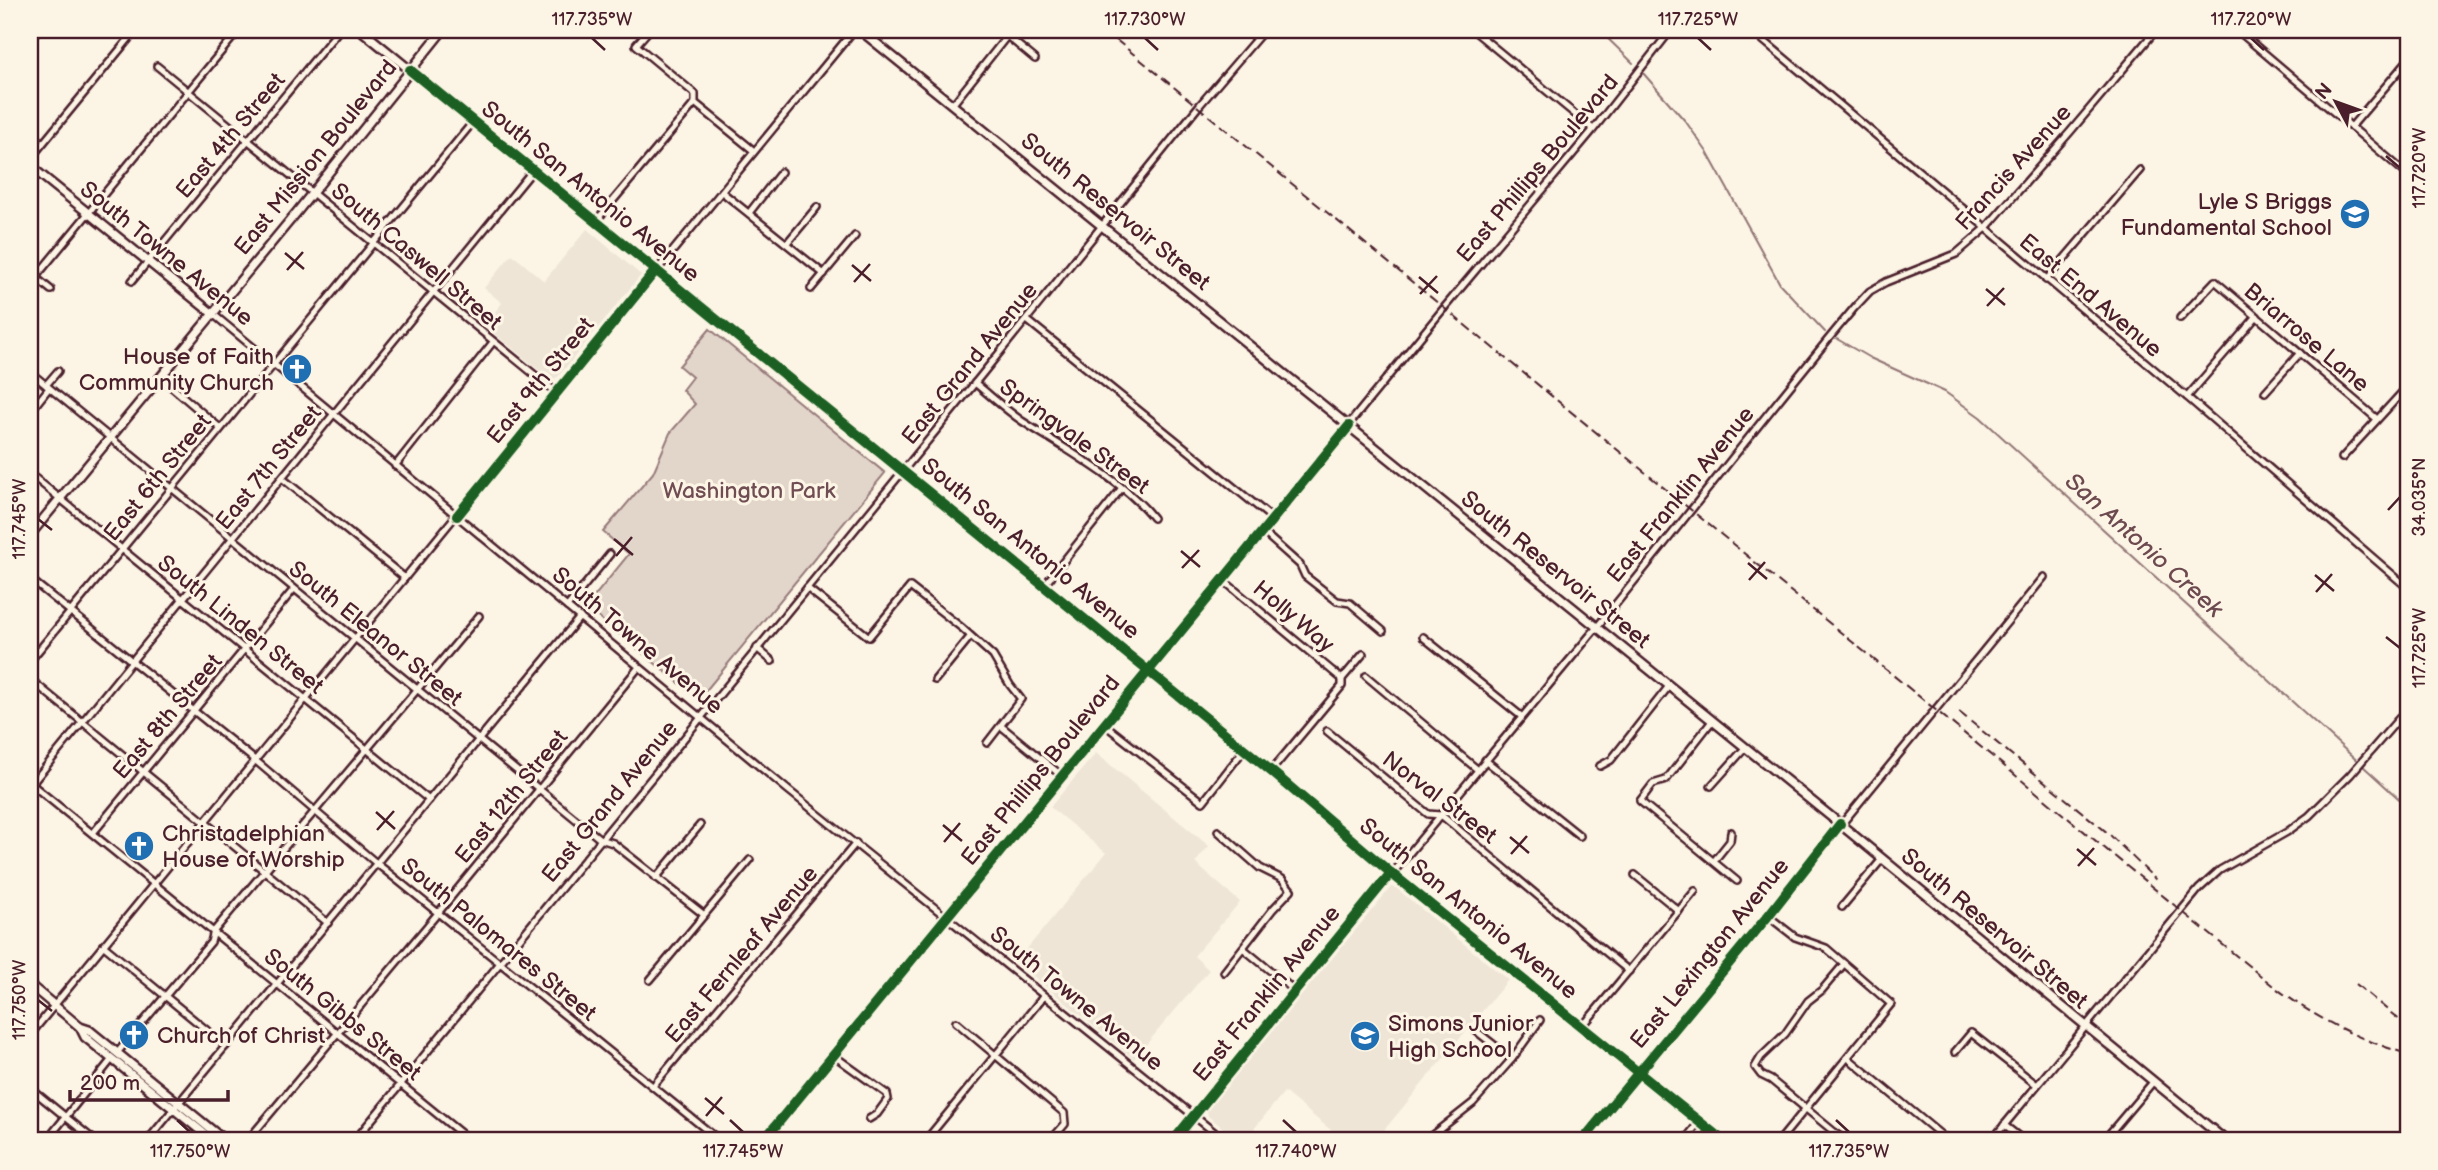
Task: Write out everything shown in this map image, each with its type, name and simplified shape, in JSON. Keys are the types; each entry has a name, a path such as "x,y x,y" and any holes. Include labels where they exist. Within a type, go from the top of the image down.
{"main road":[{"name":"South San Antonio Avenue","path":"361,30 410,70"},
{"name":"East Mission Boulevard","path":"30,535 443,30"},
{"name":"South Reservoir Street","path":"860,30 1840,824 2225,1140"},
{"name":"South Towne Avenue","path":"30,166 213,314"},
{"path":"30,985 80,1027 89,1030 115,1056 175,1105 224,1140"},
{"path":"175,1105 212,1140"}],"street":[{"path":"30,40 38,30"},
{"path":"30,159 136,30"},
{"path":"30,284 239,30"},
{"name":"East 4th Street","path":"132,281 339,30"},
{"path":"596,221 695,103 695,94 636,45 649,30"},
{"name":"East 9th Street","path":"30,1035 854,30"},
{"path":"1000,30 1035,59"},
{"name":"East Grand Avenue","path":"355,1140 1104,226 1198,107 1265,30"},
{"path":"1472,30 1594,129"},
{"name":"East Phillips Boulevard","path":"764,1140 1444,308 1594,129 1671,30"},
{"name":"East End Avenue","path":"1751,30 2187,397 2408,588"},
{"name":"Francis Avenue","path":"1841,324 1870,291 1956,254 1985,229 2156,30"},
{"path":"2237,30 2408,175"},
{"path":"953,104 1007,36"},
{"path":"2351,127 2408,60"},
{"name":"South Caswell Street","path":"157,66 556,393"},
{"name":"South San Antonio Avenue","path":"410,70 1243,751 1271,771 1391,873 1722,1140"},
{"path":"695,103 754,150"},
{"name":"East 6th Street","path":"30,661 473,122"},
{"name":"East 7th Street","path":"30,784 533,170"},
{"path":"2046,280 2140,170"},
{"path":"749,213 781,172"},
{"path":"722,192 824,274"},
{"path":"787,243 817,207"},
{"path":"811,289 855,236"},
{"path":"35,277 51,290"},
{"name":"Briarrose Lane","path":"2180,318 2215,281 2377,419"},
{"path":"2402,305 2408,311"},
{"name":"South Towne Avenue","path":"213,314 639,667 1043,997 1224,1140"},
{"path":"2187,397 2257,316"},
{"path":"1027,320 1273,519"},
{"name":"East Franklin Avenue","path":"1174,1140 1841,324"},
{"path":"395,466 493,342"},
{"path":"2265,393 2300,353"},
{"path":"30,412 58,371"},
{"name":"South Eleanor Street","path":"30,372 478,741 600,839 612,843 703,914"},
{"path":"160,377 220,428"},
{"name":"Springvale Street","path":"975,383 1019,419 1078,456 1121,489 1153,519"},
{"path":"2342,458 2408,387"},
{"name":"South Linden Street","path":"30,474 429,800"},
{"path":"282,478 405,578"},
{"path":"1043,587 1121,489"},
{"path":"1263,532 1300,565 1305,576 1337,600 1350,603 1383,631"},
{"path":"567,607 610,554"},
{"name":"East Lexington Avenue","path":"1583,1140 2044,577"},
{"name":"South Palomares Street","path":"30,579 719,1140"},
{"name":"Holly Way","path":"1223,580 1342,679"},
{"path":"807,588 869,637 910,587 962,628 993,656 1021,699 987,743"},
{"name":"East 8th Street","path":"93,832 294,589"},
{"path":"47,1140 211,942 214,931 479,616"},
{"path":"148,1140 580,617"},
{"path":"935,681 970,637"},
{"path":"1423,637 1521,716"},
{"path":"757,648 772,661"},
{"path":"1271,771 1342,686 1342,679 1363,654"},
{"name":"East 12th Street","path":"248,1140 639,667"},
{"path":"1366,676 1478,769"},
{"path":"30,679 328,923"},
{"path":"1600,766 1611,760 1669,686"},
{"path":"1992,1140 2199,889 2220,870 2287,832 2309,816 2350,775 2408,708"},
{"path":"1712,721 1666,780 1653,784 1640,801 1737,881"},
{"path":"1104,724 1203,802 1243,751"},
{"path":"1001,726 1062,776"},
{"name":"Norval Street","path":"1327,731 1428,814 1441,816 1629,971"},
{"path":"1711,786 1745,747"},
{"path":"1485,760 1580,836"},
{"name":"South Gibbs Street","path":"30,784 93,832 470,1140"},
{"path":"656,878 700,825"},
{"path":"1218,831 1260,868 1282,879 1290,890 1224,972"},
{"path":"1714,861 1730,841 1731,832"},
{"name":"East Fernleaf Avenue","path":"653,1086 856,843"},
{"path":"1842,907 1882,859"},
{"path":"650,980 750,860"},
{"path":"1635,875 1679,911"},
{"path":"1583,1027 1695,891"},
{"path":"1768,916 1795,937 1826,948 1891,1004 1780,1140"},
{"path":"104,946 226,1046"},
{"path":"1244,949 1295,990"},
{"path":"1843,964 1822,990 1808,1001 1785,1034 1761,1057 1755,1068 1844,1140"},
{"path":"926,1140 1043,997"},
{"path":"1426,1140 1474,1103 1512,1059 1540,1020"},
{"path":"956,1022 1064,1113 1065,1124 1051,1140"},
{"path":"1475,1030 1512,1059"},
{"path":"1955,1052 1971,1033 2037,1085"},
{"path":"833,1055 887,1094 888,1099 877,1114 869,1119"},
{"path":"1849,1058 1947,1140"},
{"path":"2104,1140 2153,1082"},
{"path":"30,1088 93,1140"},
{"path":"1685,1140 1699,1122"},
{"path":"2004,1125 2023,1140"},
{"path":"2399,1140 2408,1129"},
{"path":"2112,1131 2123,1140"}],"shaded area":[{"path":"587,229 641,275 558,377 551,380 484,325 502,303 484,288 512,254 544,281"},
{"path":"1096,753 1209,846 1195,863 1240,902 1194,956 1209,970 1134,1059 1016,962 1106,853 1050,807"},
{"name":"Simons Junior High School","path":"1391,887 1396,888 1508,980 1376,1140 1343,1140 1284,1092 1245,1140 1238,1140 1208,1116 1207,1110"}],"green space":[{"name":"Washington Park","path":"710,329 885,473 699,699 587,608 629,554 603,532 653,473 670,433 695,404 682,390 692,377 679,366"}],"waterway":[{"name":"San Antonio Creek","path":"1599,30 1633,63"},
{"name":"San Antonio Creek","path":"1643,73 1686,122 1707,152 1780,284 1825,332"},
{"name":"San Antonio Creek","path":"1837,339 1870,358 1945,392 1980,417 2408,807"}],"railway":[{"path":"1104,30 2272,985 2337,1026 2371,1042 2408,1054"},
{"path":"1959,712 2109,834 2156,880"},
{"path":"2356,984 2408,1027"}],"cycle path":[{"path":"410,70 1271,771 1391,873 1722,1140"},
{"path":"457,516 656,270"},
{"path":"764,1140 1349,426"},
{"path":"1583,1140 1768,916 1840,824"},
{"path":"1174,1140 1391,873"}],"place":[{"name":"Lyle S Briggs Fundamental School","path":"2355,214"},
{"name":"House of Faith Community Church","path":"297,369"},
{"name":"Christadelphian House of Worship","path":"139,846"},
{"name":"Church of Christ","path":"134,1035"},
{"name":"Simons Junior High School","path":"1365,1036"}]}
